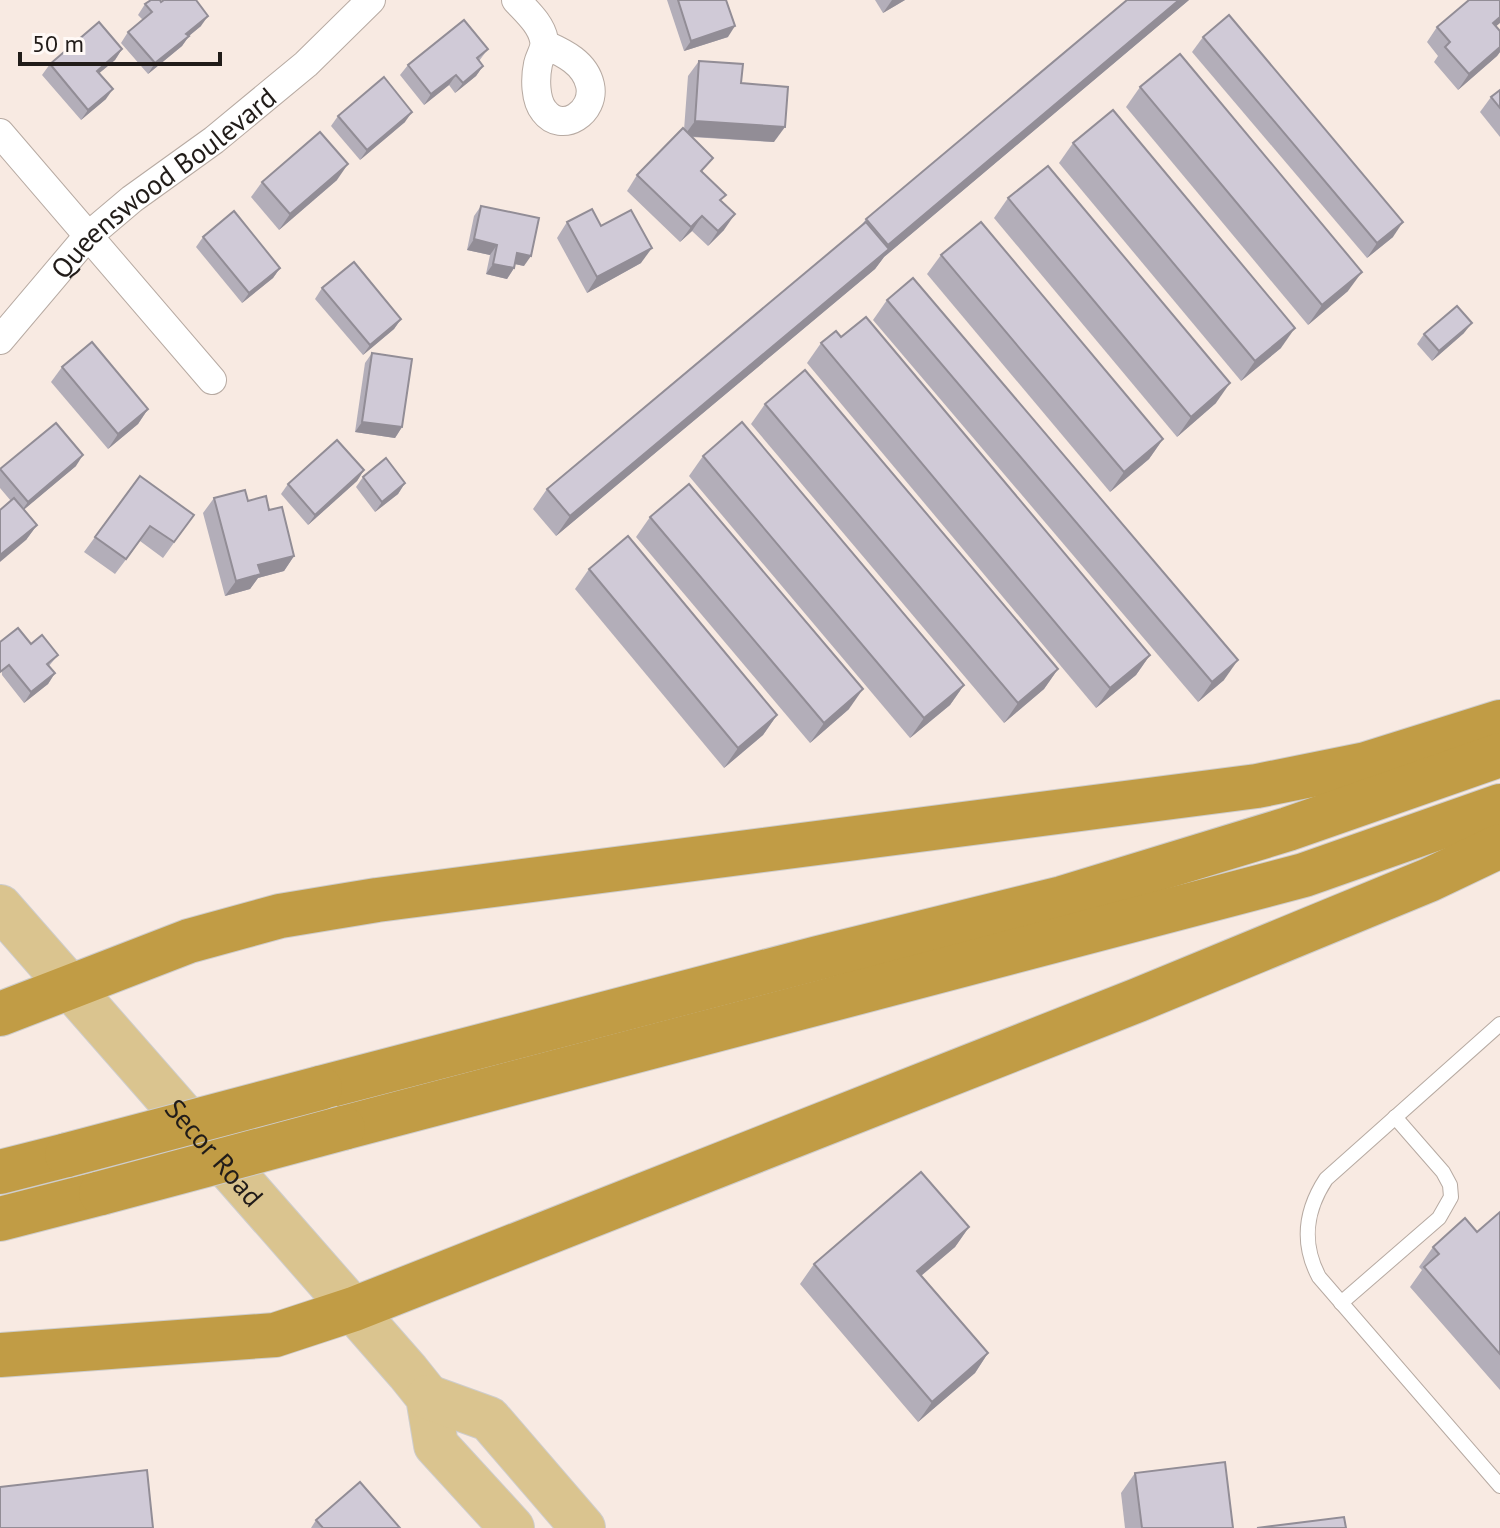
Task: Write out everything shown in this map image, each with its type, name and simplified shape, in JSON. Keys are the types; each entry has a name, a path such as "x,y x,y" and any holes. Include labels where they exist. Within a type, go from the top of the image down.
{"highway":[{"path":"0,1014 189,941 280,916 377,900 1257,786 1366,764 1500,722"},
{"path":"0,1172 818,958 1062,898 1288,829 1500,755"},
{"path":"0,1219 1289,879 1500,806"},
{"path":"0,1355 275,1335 354,1309 1138,1000 1429,880 1500,846"}],"main road":[{"name":"Secor Road","path":"0,907 428,1397"},
{"path":"512,1528 436,1445 428,1397 489,1419 583,1528"}],"street":[{"name":"Queenswood Boulevard","path":"0,340 87,237 132,199 214,140 306,64 371,0"},
{"path":"516,0 541,29 546,45"},
{"path":"0,133 212,380"}],"lane":[{"path":"1500,1024 1326,1179 1308,1213 1308,1246 1319,1277 1500,1486"},
{"path":"1341,1303 1439,1218 1451,1197 1450,1185 1443,1172 1395,1117"}],"building":[{"path":"151,0 196,0 208,16 155,63 128,32 152,12 145,4"},
{"path":"678,0 726,0 735,26 691,41"},
{"path":"1127,0 1179,0 888,245 866,219"},
{"path":"1469,0 1500,0 1500,17 1493,23 1500,31 1500,47 1469,74 1445,47 1450,42 1437,27"},
{"path":"1229,15 1403,222 1377,243 1203,37"},
{"path":"464,20 488,49 477,58 483,66 463,83 456,75 431,94 408,65"},
{"path":"99,22 122,49 97,71 113,89 88,110 50,64"},
{"path":"1180,54 1362,272 1322,305 1140,87"},
{"path":"699,61 743,64 741,83 788,87 785,127 695,121"},
{"path":"384,77 412,112 367,150 338,116"},
{"path":"1500,90 1500,108 1491,97"},
{"path":"1113,110 1295,328 1255,361 1073,143"},
{"path":"683,128 713,158 701,171 726,195 720,200 735,214 718,231 702,216 691,227 637,175"},
{"path":"320,132 348,164 290,214 262,182"},
{"path":"1048,166 1230,383 1191,417 1008,198"},
{"path":"481,206 539,218 531,256 517,253 514,268 493,264 497,245 474,239"},
{"path":"592,209 601,226 631,210 652,248 597,277 567,222"},
{"path":"234,211 280,268 249,293 203,237"},
{"path":"866,222 889,249 570,516 547,489"},
{"path":"981,222 1163,439 1124,472 941,255"},
{"path":"354,262 401,319 370,345 322,288"},
{"path":"913,278 1238,660 1212,682 887,300"},
{"path":"1457,306 1472,323 1439,351 1424,334"},
{"path":"866,317 1150,655 1110,688 821,343 836,331 841,337"},
{"path":"92,342 148,409 118,434 62,367"},
{"path":"372,353 412,359 402,427 362,422"},
{"path":"805,370 1058,669 1018,703 765,404"},
{"path":"742,422 964,685 924,718 703,456"},
{"path":"56,423 83,455 28,502 0,469"},
{"path":"337,440 364,470 315,515 288,484"},
{"path":"386,458 405,483 382,502 363,477"},
{"path":"140,476 194,515 174,542 150,526 126,559 95,537"},
{"path":"689,484 863,689 824,723 650,517"},
{"path":"245,490 248,501 266,496 269,510 282,507 294,556 258,565 261,574 236,581 214,498"},
{"path":"14,498 37,525 0,555 0,510"},
{"path":"628,536 777,715 738,748 589,569"},
{"path":"18,628 31,644 42,635 58,655 47,664 55,673 31,692 9,665 0,672 0,642"},
{"path":"921,1172 969,1227 917,1271 988,1353 932,1402 814,1264"},
{"path":"1500,1212 1500,1354 1424,1267 1439,1254 1433,1247 1465,1218 1477,1232"},
{"path":"1225,1462 1233,1528 1142,1528 1135,1473"},
{"path":"147,1470 153,1528 0,1528 0,1487"},
{"path":"360,1482 400,1528 323,1528 316,1520"},
{"path":"1344,1517 1346,1528 1257,1528"}]}
